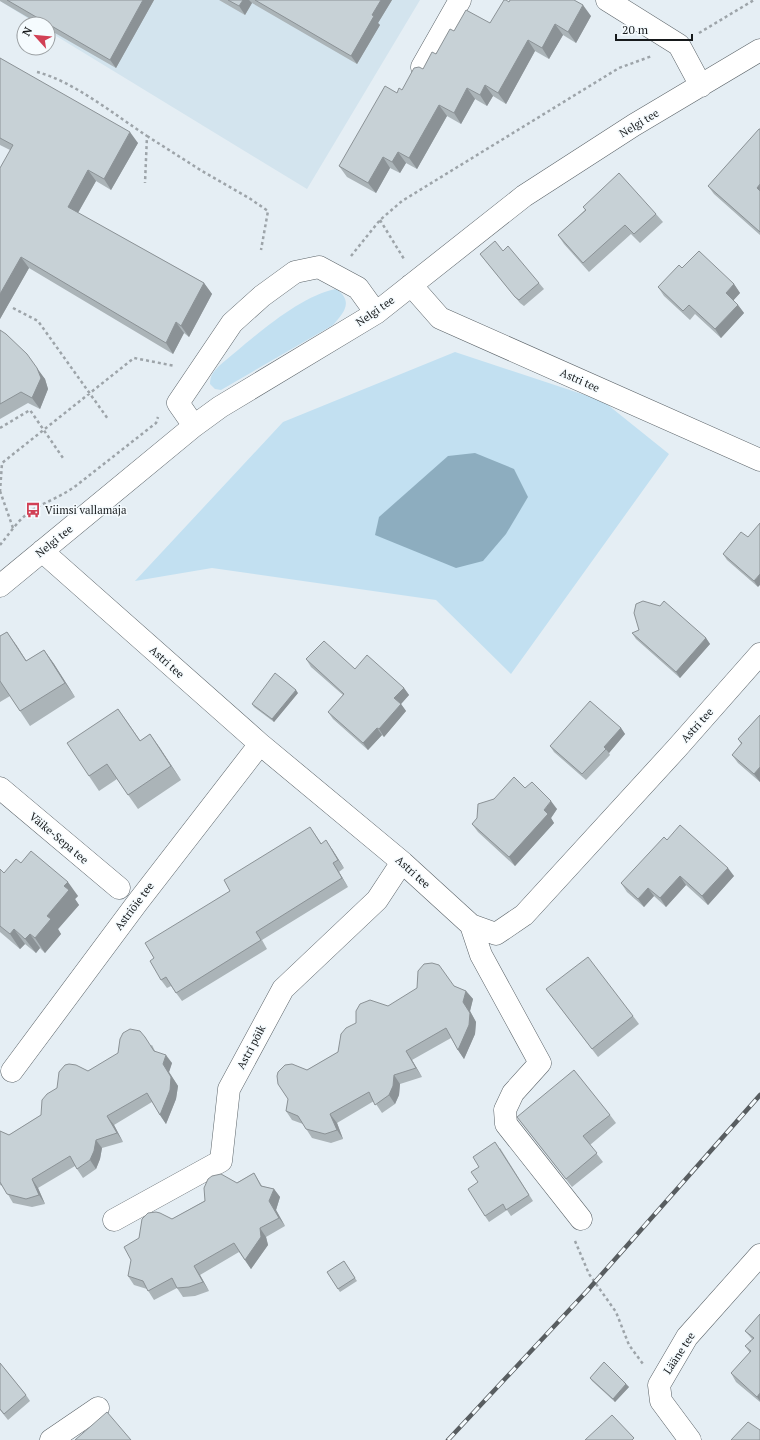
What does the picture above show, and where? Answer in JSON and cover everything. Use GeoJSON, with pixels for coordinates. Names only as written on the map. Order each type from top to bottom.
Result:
{"type":"FeatureCollection","features":[{"type":"Feature","properties":{"kind":"street"},"geometry":{"type":"LineString","coordinates":[[422,67],[460,0]]}},
{"type":"Feature","properties":{"kind":"street"},"geometry":{"type":"LineString","coordinates":[[607,0],[679,45],[701,86]]}},
{"type":"Feature","properties":{"kind":"street","name":"Nelgi tee"},"geometry":{"type":"LineString","coordinates":[[0,586],[194,426],[220,407],[376,313],[524,196],[634,125],[760,50]]}},
{"type":"Feature","properties":{"kind":"street"},"geometry":{"type":"LineString","coordinates":[[194,426],[178,403],[232,323],[262,296],[295,272],[318,267],[358,288],[376,313]]}},
{"type":"Feature","properties":{"kind":"street","name":"Astri tee"},"geometry":{"type":"LineString","coordinates":[[410,285],[440,318],[760,460]]}},
{"type":"Feature","properties":{"kind":"street","name":"Astri tee"},"geometry":{"type":"LineString","coordinates":[[42,551],[260,744],[402,862],[471,925],[496,934],[524,915],[677,748],[760,654]]}},
{"type":"Feature","properties":{"kind":"street","name":"Astriõie tee"},"geometry":{"type":"LineString","coordinates":[[12,1071],[137,903],[260,744]]}},
{"type":"Feature","properties":{"kind":"street","name":"Väike-Sepa tee"},"geometry":{"type":"LineString","coordinates":[[0,788],[118,888]]}},
{"type":"Feature","properties":{"kind":"street","name":"Astri põik"},"geometry":{"type":"LineString","coordinates":[[114,1220],[221,1161],[229,1089],[283,989],[377,900],[402,862]]}},
{"type":"Feature","properties":{"kind":"street"},"geometry":{"type":"LineString","coordinates":[[471,925],[482,954],[540,1063],[513,1093],[505,1110],[506,1124],[581,1220]]}},
{"type":"Feature","properties":{"kind":"street","name":"Lääne tee"},"geometry":{"type":"LineString","coordinates":[[690,1440],[661,1401],[659,1385],[687,1337],[760,1256]]}},
{"type":"Feature","properties":{"kind":"street"},"geometry":{"type":"LineString","coordinates":[[51,1440],[98,1408]]}},
{"type":"Feature","properties":{"kind":"path"},"geometry":{"type":"LineString","coordinates":[[679,45],[754,0]]}},
{"type":"Feature","properties":{"kind":"path"},"geometry":{"type":"LineString","coordinates":[[37,72],[50,75],[92,99],[147,136],[268,211],[261,250]]}},
{"type":"Feature","properties":{"kind":"path"},"geometry":{"type":"LineString","coordinates":[[145,183],[147,136]]}},
{"type":"Feature","properties":{"kind":"path"},"geometry":{"type":"LineString","coordinates":[[380,220],[408,266],[410,285]]}},
{"type":"Feature","properties":{"kind":"path"},"geometry":{"type":"LineString","coordinates":[[13,308],[38,321],[108,419]]}},
{"type":"Feature","properties":{"kind":"path"},"geometry":{"type":"LineString","coordinates":[[13,528],[0,491],[2,463],[134,358],[177,366]]}},
{"type":"Feature","properties":{"kind":"path"},"geometry":{"type":"LineString","coordinates":[[0,428],[30,410],[63,458]]}},
{"type":"Feature","properties":{"kind":"path"},"geometry":{"type":"LineString","coordinates":[[581,1220],[575,1242],[590,1274],[616,1312],[629,1345],[659,1385]]}},
{"type":"Feature","properties":{"kind":"shaded area"},"geometry":{"type":"Polygon","coordinates":[[[420,0],[307,189],[56,36],[56,16],[24,16],[0,1],[420,0]]]}},
{"type":"Feature","properties":{"kind":"shaded area"},"geometry":{"type":"Polygon","coordinates":[[[336,289],[345,298],[346,302],[344,312],[333,325],[221,390],[215,389],[210,384],[212,374],[215,370],[259,332],[306,300],[321,293],[336,289]]]}},
{"type":"Feature","properties":{"kind":"shaded area"},"geometry":{"type":"Polygon","coordinates":[[[455,352],[603,401],[669,454],[511,674],[436,600],[212,568],[135,581],[283,422],[455,352]]]}},
{"type":"Feature","properties":{"kind":"shaded area"},"geometry":{"type":"Polygon","coordinates":[[[475,453],[514,469],[528,497],[506,534],[483,561],[456,568],[375,535],[379,517],[448,456],[475,453]]]}},
{"type":"Feature","properties":{"kind":"building"},"geometry":{"type":"Polygon","coordinates":[[[7,0],[143,0],[110,60],[56,29],[56,16],[34,16],[7,0]]]}},
{"type":"Feature","properties":{"kind":"building"},"geometry":{"type":"Polygon","coordinates":[[[228,0],[243,0],[239,6],[228,0]]]}},
{"type":"Feature","properties":{"kind":"building"},"geometry":{"type":"Polygon","coordinates":[[[255,0],[381,0],[372,15],[374,16],[351,56],[255,0]]]}},
{"type":"Feature","properties":{"kind":"building"},"geometry":{"type":"Polygon","coordinates":[[[504,0],[509,2],[510,0],[574,0],[583,5],[568,32],[555,24],[542,48],[528,40],[498,93],[485,85],[480,95],[467,88],[454,113],[439,105],[409,158],[398,152],[392,162],[383,157],[368,183],[339,166],[385,86],[397,93],[399,88],[402,90],[414,68],[419,67],[423,69],[432,52],[436,54],[450,29],[454,31],[466,10],[490,23],[504,0]]]}},
{"type":"Feature","properties":{"kind":"building"},"geometry":{"type":"Polygon","coordinates":[[[0,58],[130,132],[104,179],[88,170],[68,207],[204,283],[181,326],[176,322],[166,343],[21,257],[0,294],[0,168],[13,145],[0,138],[0,58]]]}},
{"type":"Feature","properties":{"kind":"building"},"geometry":{"type":"Polygon","coordinates":[[[759,129],[760,184],[757,188],[760,191],[760,232],[708,186],[759,129]]]}},
{"type":"Feature","properties":{"kind":"building"},"geometry":{"type":"Polygon","coordinates":[[[619,173],[656,214],[634,234],[625,225],[583,263],[558,235],[586,210],[583,207],[619,173]]]}},
{"type":"Feature","properties":{"kind":"building"},"geometry":{"type":"Polygon","coordinates":[[[495,241],[503,251],[508,246],[539,283],[519,300],[480,254],[495,241]]]}},
{"type":"Feature","properties":{"kind":"building"},"geometry":{"type":"Polygon","coordinates":[[[699,251],[734,284],[726,293],[738,305],[715,329],[689,305],[683,311],[658,287],[679,265],[682,268],[699,251]]]}},
{"type":"Feature","properties":{"kind":"building"},"geometry":{"type":"Polygon","coordinates":[[[0,330],[27,354],[37,368],[41,378],[32,398],[21,392],[0,404],[0,330]]]}},
{"type":"Feature","properties":{"kind":"building"},"geometry":{"type":"Polygon","coordinates":[[[760,523],[760,574],[754,581],[723,554],[741,532],[748,537],[760,523]]]}},
{"type":"Feature","properties":{"kind":"building"},"geometry":{"type":"Polygon","coordinates":[[[643,601],[660,606],[664,601],[706,638],[676,672],[632,633],[639,630],[634,613],[636,604],[643,601]]]}},
{"type":"Feature","properties":{"kind":"building"},"geometry":{"type":"Polygon","coordinates":[[[7,632],[26,661],[44,650],[65,683],[20,711],[0,681],[0,636],[7,632]]]}},
{"type":"Feature","properties":{"kind":"building"},"geometry":{"type":"Polygon","coordinates":[[[324,641],[355,669],[367,655],[404,688],[394,698],[401,704],[379,729],[377,728],[363,743],[328,712],[344,694],[306,659],[324,641]]]}},
{"type":"Feature","properties":{"kind":"building"},"geometry":{"type":"Polygon","coordinates":[[[275,673],[296,690],[272,719],[252,704],[275,673]]]}},
{"type":"Feature","properties":{"kind":"building"},"geometry":{"type":"Polygon","coordinates":[[[590,701],[621,728],[604,747],[606,749],[582,774],[550,746],[590,701]]]}},
{"type":"Feature","properties":{"kind":"building"},"geometry":{"type":"Polygon","coordinates":[[[118,709],[140,741],[150,734],[171,766],[128,795],[107,764],[89,776],[67,743],[118,709]]]}},
{"type":"Feature","properties":{"kind":"building"},"geometry":{"type":"Polygon","coordinates":[[[760,715],[760,767],[754,774],[732,755],[742,743],[738,739],[760,715]]]}},
{"type":"Feature","properties":{"kind":"building"},"geometry":{"type":"Polygon","coordinates":[[[514,777],[525,788],[532,782],[551,801],[544,810],[548,814],[509,857],[472,824],[477,818],[478,804],[494,799],[514,777]]]}},
{"type":"Feature","properties":{"kind":"building"},"geometry":{"type":"Polygon","coordinates":[[[680,825],[728,868],[702,896],[680,876],[660,898],[648,888],[638,899],[621,883],[664,837],[667,840],[680,825]]]}},
{"type":"Feature","properties":{"kind":"building"},"geometry":{"type":"Polygon","coordinates":[[[310,827],[321,844],[326,840],[338,860],[333,863],[342,878],[256,932],[261,940],[176,993],[166,977],[161,980],[150,961],[154,958],[145,943],[230,891],[224,880],[310,827]]]}},
{"type":"Feature","properties":{"kind":"building"},"geometry":{"type":"Polygon","coordinates":[[[31,851],[68,882],[64,886],[69,890],[47,916],[51,919],[35,938],[30,934],[25,939],[14,929],[10,934],[0,926],[0,869],[4,873],[16,859],[21,863],[31,851]]]}},
{"type":"Feature","properties":{"kind":"building"},"geometry":{"type":"Polygon","coordinates":[[[588,957],[633,1016],[592,1049],[546,989],[588,957]]]}},
{"type":"Feature","properties":{"kind":"building"},"geometry":{"type":"Polygon","coordinates":[[[432,963],[439,965],[454,986],[466,991],[463,1002],[470,1013],[469,1025],[458,1050],[446,1028],[406,1051],[416,1068],[394,1075],[393,1086],[389,1095],[375,1105],[369,1092],[330,1114],[337,1130],[325,1134],[306,1129],[298,1116],[286,1111],[288,1099],[278,1084],[278,1072],[285,1065],[292,1064],[307,1070],[338,1052],[341,1034],[346,1028],[356,1023],[356,1011],[360,1004],[370,1000],[388,1006],[417,988],[418,971],[424,964],[432,963]]]}},
{"type":"Feature","properties":{"kind":"building"},"geometry":{"type":"Polygon","coordinates":[[[130,1029],[140,1031],[154,1051],[166,1055],[163,1064],[171,1077],[170,1090],[160,1115],[147,1093],[107,1116],[117,1133],[96,1140],[94,1151],[90,1160],[77,1169],[70,1156],[32,1179],[39,1195],[26,1199],[7,1194],[0,1182],[0,1131],[9,1135],[41,1115],[42,1100],[47,1094],[57,1088],[59,1072],[65,1065],[76,1065],[88,1071],[118,1053],[120,1039],[123,1033],[130,1029]]]}},
{"type":"Feature","properties":{"kind":"building"},"geometry":{"type":"Polygon","coordinates":[[[574,1070],[610,1115],[583,1136],[597,1153],[566,1179],[517,1117],[574,1070]]]}},
{"type":"Feature","properties":{"kind":"building"},"geometry":{"type":"Polygon","coordinates":[[[495,1142],[529,1195],[506,1210],[503,1204],[485,1216],[468,1189],[478,1182],[471,1172],[479,1167],[473,1157],[495,1142]]]}},
{"type":"Feature","properties":{"kind":"building"},"geometry":{"type":"Polygon","coordinates":[[[254,1173],[261,1186],[274,1189],[269,1201],[279,1218],[260,1228],[261,1237],[245,1260],[234,1243],[194,1266],[203,1282],[189,1287],[177,1288],[172,1278],[148,1291],[143,1281],[128,1276],[131,1260],[124,1247],[139,1238],[142,1219],[148,1213],[160,1213],[172,1219],[205,1201],[204,1188],[208,1179],[212,1176],[221,1174],[237,1183],[254,1173]]]}},
{"type":"Feature","properties":{"kind":"building"},"geometry":{"type":"Polygon","coordinates":[[[344,1261],[355,1278],[338,1289],[327,1272],[344,1261]]]}},
{"type":"Feature","properties":{"kind":"building"},"geometry":{"type":"Polygon","coordinates":[[[760,1314],[760,1393],[757,1397],[731,1373],[751,1351],[745,1346],[754,1338],[745,1331],[760,1314]]]}},
{"type":"Feature","properties":{"kind":"building"},"geometry":{"type":"Polygon","coordinates":[[[604,1362],[626,1384],[613,1399],[590,1378],[604,1362]]]}},
{"type":"Feature","properties":{"kind":"building"},"geometry":{"type":"Polygon","coordinates":[[[0,1363],[26,1395],[4,1414],[0,1409],[0,1363]]]}},
{"type":"Feature","properties":{"kind":"building"},"geometry":{"type":"Polygon","coordinates":[[[107,1412],[131,1440],[75,1440],[107,1412]]]}},
{"type":"Feature","properties":{"kind":"building"},"geometry":{"type":"Polygon","coordinates":[[[612,1415],[634,1438],[632,1440],[585,1440],[612,1415]]]}},
{"type":"Feature","properties":{"kind":"building"},"geometry":{"type":"Polygon","coordinates":[[[748,1422],[760,1430],[760,1440],[731,1440],[748,1422]]]}},
{"type":"Feature","properties":{"kind":"railway"},"geometry":{"type":"LineString","coordinates":[[448,1440],[587,1291],[760,1095]]}},
{"type":"Feature","properties":{"kind":"place","name":"Viimsi vallamaja"},"geometry":{"type":"Point","coordinates":[33,510]}}]}
